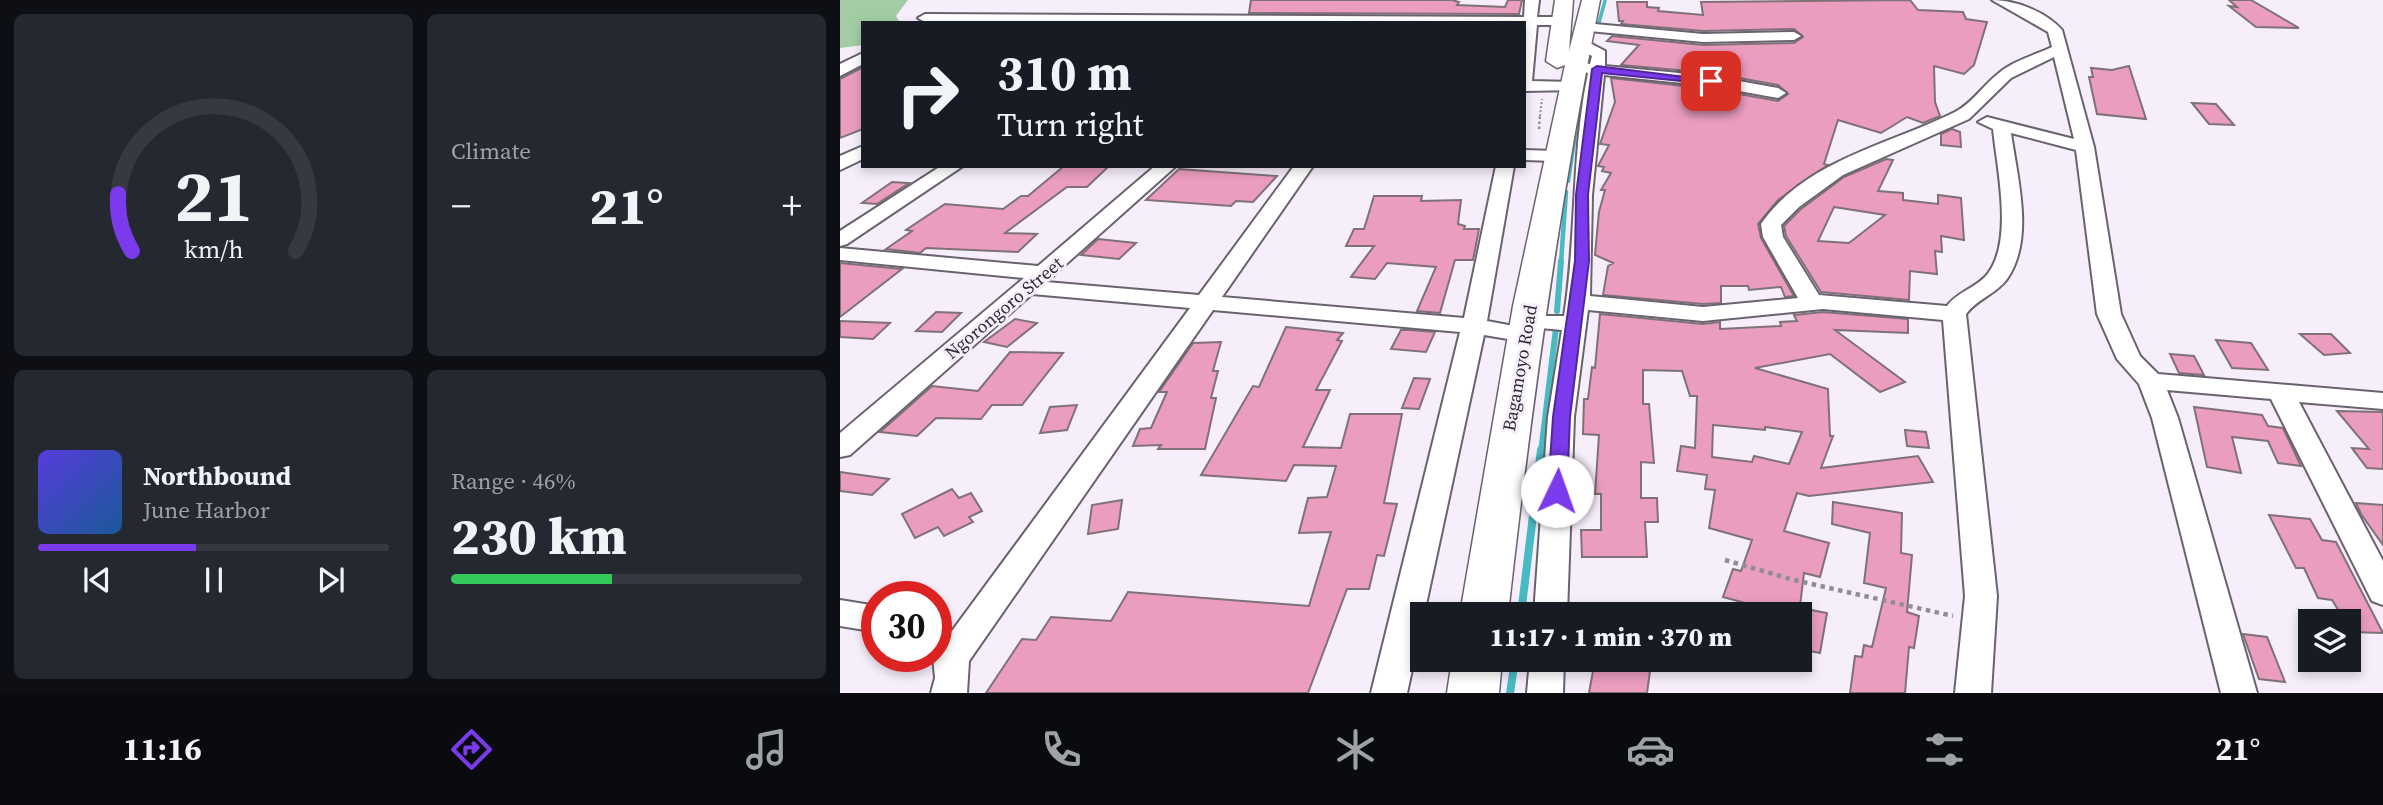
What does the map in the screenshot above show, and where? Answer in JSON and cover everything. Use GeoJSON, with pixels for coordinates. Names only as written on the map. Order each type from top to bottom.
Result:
{"type":"FeatureCollection","features":[{"type":"Feature","properties":{"kind":"highway"},"geometry":{"type":"LineString","coordinates":[[1583,35],[1591,0]]}},
{"type":"Feature","properties":{"kind":"highway","name":"Bagamoyo Road"},"geometry":{"type":"LineString","coordinates":[[1485,602],[1555,161],[1575,78],[1562,11]]}},
{"type":"Feature","properties":{"kind":"highway"},"geometry":{"type":"LineString","coordinates":[[1473,693],[1476,672]]}},
{"type":"Feature","properties":{"kind":"street"},"geometry":{"type":"LineString","coordinates":[[1164,17],[1181,0]]}},
{"type":"Feature","properties":{"kind":"street"},"geometry":{"type":"LineString","coordinates":[[1526,67],[1532,0]]}},
{"type":"Feature","properties":{"kind":"street"},"geometry":{"type":"LineString","coordinates":[[1999,0],[2051,26],[2062,48],[2085,147],[2109,314],[2129,359],[2151,381],[2165,418],[2239,693]]}},
{"type":"Feature","properties":{"kind":"street"},"geometry":{"type":"LineString","coordinates":[[1338,4],[1362,13],[1355,18]]}},
{"type":"Feature","properties":{"kind":"street"},"geometry":{"type":"LineString","coordinates":[[921,20],[947,6]]}},
{"type":"Feature","properties":{"kind":"street"},"geometry":{"type":"LineString","coordinates":[[921,20],[1355,18],[1377,14],[1531,21],[1562,11]]}},
{"type":"Feature","properties":{"kind":"street"},"geometry":{"type":"LineString","coordinates":[[1583,35],[1703,38],[1794,36]]}},
{"type":"Feature","properties":{"kind":"street"},"geometry":{"type":"LineString","coordinates":[[1551,602],[1561,417],[1577,313],[1555,161],[1575,78],[1600,54],[1583,35]]}},
{"type":"Feature","properties":{"kind":"street"},"geometry":{"type":"LineString","coordinates":[[1812,302],[1773,237],[1771,224],[1826,174],[1963,115],[1980,102],[2005,75],[2062,48]]}},
{"type":"Feature","properties":{"kind":"street"},"geometry":{"type":"LineString","coordinates":[[840,71],[861,58]]}},
{"type":"Feature","properties":{"kind":"street"},"geometry":{"type":"LineString","coordinates":[[840,78],[861,79]]}},
{"type":"Feature","properties":{"kind":"street"},"geometry":{"type":"LineString","coordinates":[[1526,85],[1575,78],[1711,81],[1779,93]]}},
{"type":"Feature","properties":{"kind":"street"},"geometry":{"type":"LineString","coordinates":[[1963,115],[2085,147]]}},
{"type":"Feature","properties":{"kind":"street"},"geometry":{"type":"LineString","coordinates":[[1973,693],[1981,596],[1954,314],[1959,303],[1999,275],[2004,262],[2011,230],[2001,126]]}},
{"type":"Feature","properties":{"kind":"street"},"geometry":{"type":"LineString","coordinates":[[840,164],[861,152]]}},
{"type":"Feature","properties":{"kind":"street"},"geometry":{"type":"LineString","coordinates":[[840,240],[951,168]]}},
{"type":"Feature","properties":{"kind":"street","name":"Ngorongoro Street"},"geometry":{"type":"LineString","coordinates":[[840,448],[1165,168]]}},
{"type":"Feature","properties":{"kind":"street"},"geometry":{"type":"LineString","coordinates":[[952,655],[1303,168]]}},
{"type":"Feature","properties":{"kind":"street"},"geometry":{"type":"LineString","coordinates":[[1388,693],[1473,326],[1505,168]]}},
{"type":"Feature","properties":{"kind":"street"},"geometry":{"type":"LineString","coordinates":[[840,254],[1205,304],[1473,326],[1527,328],[1577,313],[1703,314],[1812,302],[1954,314]]}},
{"type":"Feature","properties":{"kind":"street"},"geometry":{"type":"LineString","coordinates":[[2151,381],[2383,401]]}},
{"type":"Feature","properties":{"kind":"street"},"geometry":{"type":"LineString","coordinates":[[2281,393],[2383,593]]}},
{"type":"Feature","properties":{"kind":"street"},"geometry":{"type":"LineString","coordinates":[[840,613],[861,616]]}},
{"type":"Feature","properties":{"kind":"street"},"geometry":{"type":"LineString","coordinates":[[1545,693],[1546,672]]}},
{"type":"Feature","properties":{"kind":"path"},"geometry":{"type":"LineString","coordinates":[[1724,559],[1818,586],[1979,621]]}},
{"type":"Feature","properties":{"kind":"green space"},"geometry":{"type":"Polygon","coordinates":[[[840,0],[908,0],[896,16],[899,21],[861,21],[861,45],[840,48],[840,0]]]}},
{"type":"Feature","properties":{"kind":"building"},"geometry":{"type":"Polygon","coordinates":[[[1251,0],[1452,0],[1459,2],[1457,5],[1505,7],[1508,0],[1522,0],[1519,14],[1249,13],[1251,0]]]}},
{"type":"Feature","properties":{"kind":"building"},"geometry":{"type":"Polygon","coordinates":[[[1910,0],[1918,10],[1963,12],[1966,19],[1987,22],[1974,65],[1964,74],[1934,66],[1935,102],[1940,116],[1923,123],[1907,117],[1881,133],[1838,120],[1824,164],[1828,165],[1778,200],[1758,224],[1761,238],[1794,296],[1785,297],[1781,287],[1749,290],[1748,286],[1721,286],[1721,303],[1703,304],[1603,295],[1608,266],[1613,263],[1595,255],[1599,212],[1605,190],[1601,190],[1611,173],[1602,171],[1604,167],[1598,166],[1609,145],[1600,144],[1615,102],[1611,78],[1711,89],[1778,101],[1788,94],[1778,85],[1711,73],[1621,65],[1639,45],[1607,41],[1612,36],[1703,45],[1794,43],[1803,37],[1794,29],[1703,31],[1621,24],[1623,21],[1619,21],[1617,2],[1647,2],[1647,7],[1659,8],[1658,11],[1703,15],[1701,2],[1910,0]]]}},
{"type":"Feature","properties":{"kind":"building"},"geometry":{"type":"Polygon","coordinates":[[[2229,0],[2251,0],[2299,28],[2256,27],[2229,6],[2237,7],[2229,0]]]}},
{"type":"Feature","properties":{"kind":"building"},"geometry":{"type":"Polygon","coordinates":[[[2129,66],[2146,119],[2097,114],[2089,77],[2093,77],[2091,68],[2112,70],[2129,66]]]}},
{"type":"Feature","properties":{"kind":"building"},"geometry":{"type":"Polygon","coordinates":[[[861,68],[861,130],[840,138],[840,79],[861,68]]]}},
{"type":"Feature","properties":{"kind":"building"},"geometry":{"type":"Polygon","coordinates":[[[2192,103],[2216,104],[2234,125],[2209,124],[2192,103]]]}},
{"type":"Feature","properties":{"kind":"building"},"geometry":{"type":"Polygon","coordinates":[[[1952,129],[1960,132],[1961,147],[1941,145],[1941,134],[1952,129]]]}},
{"type":"Feature","properties":{"kind":"building"},"geometry":{"type":"Polygon","coordinates":[[[1886,159],[1893,160],[1878,191],[1903,193],[1903,200],[1938,204],[1938,195],[1961,198],[1964,240],[1941,236],[1942,252],[1935,251],[1937,274],[1910,271],[1909,300],[1821,292],[1786,236],[1784,226],[1801,209],[1844,177],[1886,159]],[[1834,207],[1818,241],[1849,243],[1885,215],[1834,207]]]}},
{"type":"Feature","properties":{"kind":"building"},"geometry":{"type":"Polygon","coordinates":[[[1062,168],[1107,168],[1087,187],[1067,187],[1005,233],[1037,234],[1018,252],[926,248],[920,253],[886,249],[912,231],[906,230],[945,204],[1003,209],[1021,196],[1028,196],[1062,168]]]}},
{"type":"Feature","properties":{"kind":"building"},"geometry":{"type":"Polygon","coordinates":[[[1179,169],[1277,176],[1253,202],[1236,201],[1231,206],[1146,200],[1179,169]]]}},
{"type":"Feature","properties":{"kind":"building"},"geometry":{"type":"Polygon","coordinates":[[[892,182],[909,183],[877,204],[862,203],[892,182]]]}},
{"type":"Feature","properties":{"kind":"building"},"geometry":{"type":"Polygon","coordinates":[[[1374,196],[1422,196],[1421,201],[1461,200],[1458,224],[1465,226],[1464,229],[1479,229],[1473,260],[1455,260],[1440,313],[1417,311],[1436,267],[1387,263],[1375,279],[1351,277],[1374,246],[1346,246],[1354,229],[1364,229],[1374,196]]]}},
{"type":"Feature","properties":{"kind":"building"},"geometry":{"type":"Polygon","coordinates":[[[1098,239],[1136,243],[1119,259],[1081,255],[1098,239]]]}},
{"type":"Feature","properties":{"kind":"building"},"geometry":{"type":"Polygon","coordinates":[[[840,263],[902,269],[840,317],[840,263]]]}},
{"type":"Feature","properties":{"kind":"building"},"geometry":{"type":"Polygon","coordinates":[[[936,312],[961,313],[942,332],[916,331],[936,312]]]}},
{"type":"Feature","properties":{"kind":"building"},"geometry":{"type":"Polygon","coordinates":[[[1823,312],[1908,319],[1908,333],[1835,330],[1905,382],[1880,392],[1830,354],[1755,368],[1828,389],[1830,436],[1833,436],[1821,468],[1918,456],[1933,482],[1809,496],[1797,493],[1784,531],[1829,543],[1820,577],[1804,573],[1800,602],[1742,602],[1723,597],[1733,569],[1741,571],[1752,540],[1709,528],[1715,490],[1705,489],[1707,475],[1677,471],[1681,446],[1695,448],[1697,396],[1690,396],[1682,371],[1643,370],[1643,404],[1649,404],[1654,463],[1641,462],[1641,498],[1657,498],[1658,522],[1645,522],[1647,557],[1582,557],[1581,530],[1601,530],[1601,494],[1595,494],[1599,435],[1583,434],[1584,399],[1588,399],[1592,367],[1595,368],[1600,314],[1703,324],[1720,322],[1720,329],[1781,326],[1780,322],[1797,321],[1794,315],[1823,312]],[[1713,425],[1712,457],[1752,462],[1754,456],[1789,464],[1802,432],[1765,427],[1765,430],[1713,425]]]}},
{"type":"Feature","properties":{"kind":"building"},"geometry":{"type":"Polygon","coordinates":[[[1015,319],[1037,323],[1007,347],[984,342],[1015,319]]]}},
{"type":"Feature","properties":{"kind":"building"},"geometry":{"type":"Polygon","coordinates":[[[840,321],[890,323],[873,339],[840,337],[840,321]]]}},
{"type":"Feature","properties":{"kind":"building"},"geometry":{"type":"Polygon","coordinates":[[[1286,327],[1343,333],[1337,340],[1342,341],[1316,390],[1330,390],[1303,447],[1341,448],[1350,414],[1402,414],[1384,503],[1397,504],[1384,556],[1377,555],[1369,589],[1347,589],[1308,693],[986,693],[1022,639],[1036,640],[1051,617],[1111,621],[1128,592],[1309,606],[1331,532],[1299,533],[1308,498],[1327,497],[1336,466],[1294,465],[1286,481],[1201,475],[1253,386],[1259,387],[1286,327]]]}},
{"type":"Feature","properties":{"kind":"building"},"geometry":{"type":"Polygon","coordinates":[[[1401,330],[1435,332],[1426,352],[1391,349],[1401,330]]]}},
{"type":"Feature","properties":{"kind":"building"},"geometry":{"type":"Polygon","coordinates":[[[2300,334],[2331,334],[2350,353],[2324,355],[2300,334]]]}},
{"type":"Feature","properties":{"kind":"building"},"geometry":{"type":"Polygon","coordinates":[[[2216,340],[2251,343],[2268,370],[2232,368],[2216,340]]]}},
{"type":"Feature","properties":{"kind":"building"},"geometry":{"type":"Polygon","coordinates":[[[1221,342],[1213,371],[1218,371],[1211,398],[1216,398],[1205,449],[1158,449],[1161,445],[1133,446],[1140,429],[1151,428],[1167,392],[1159,392],[1193,343],[1221,342]]]}},
{"type":"Feature","properties":{"kind":"building"},"geometry":{"type":"Polygon","coordinates":[[[1010,352],[1063,353],[1022,405],[992,405],[981,419],[936,418],[917,436],[880,432],[932,386],[978,391],[1010,352]]]}},
{"type":"Feature","properties":{"kind":"building"},"geometry":{"type":"Polygon","coordinates":[[[2170,354],[2194,356],[2204,375],[2179,373],[2170,354]]]}},
{"type":"Feature","properties":{"kind":"building"},"geometry":{"type":"Polygon","coordinates":[[[1414,378],[1430,379],[1419,409],[1402,408],[1414,378]]]}},
{"type":"Feature","properties":{"kind":"building"},"geometry":{"type":"Polygon","coordinates":[[[1077,405],[1067,430],[1040,433],[1050,407],[1077,405]]]}},
{"type":"Feature","properties":{"kind":"building"},"geometry":{"type":"Polygon","coordinates":[[[2194,407],[2262,415],[2268,426],[2283,428],[2301,466],[2278,463],[2268,441],[2232,437],[2241,473],[2207,467],[2194,407]]]}},
{"type":"Feature","properties":{"kind":"building"},"geometry":{"type":"Polygon","coordinates":[[[2337,411],[2383,412],[2383,469],[2367,468],[2352,448],[2369,449],[2337,411]]]}},
{"type":"Feature","properties":{"kind":"building"},"geometry":{"type":"Polygon","coordinates":[[[1905,430],[1926,432],[1929,448],[1907,446],[1905,430]]]}},
{"type":"Feature","properties":{"kind":"building"},"geometry":{"type":"Polygon","coordinates":[[[840,472],[889,479],[872,495],[840,491],[840,472]]]}},
{"type":"Feature","properties":{"kind":"building"},"geometry":{"type":"Polygon","coordinates":[[[952,489],[959,498],[971,493],[982,511],[969,517],[973,522],[944,536],[938,527],[915,538],[902,514],[952,489]]]}},
{"type":"Feature","properties":{"kind":"building"},"geometry":{"type":"Polygon","coordinates":[[[1122,500],[1118,529],[1088,534],[1092,505],[1122,500]]]}},
{"type":"Feature","properties":{"kind":"building"},"geometry":{"type":"Polygon","coordinates":[[[1833,502],[1902,513],[1901,553],[1912,555],[1907,612],[1919,616],[1914,648],[1909,647],[1905,693],[1850,693],[1855,656],[1862,657],[1864,645],[1872,647],[1886,588],[1864,583],[1870,533],[1832,524],[1833,502]]]}},
{"type":"Feature","properties":{"kind":"building"},"geometry":{"type":"Polygon","coordinates":[[[2356,503],[2383,505],[2383,545],[2361,514],[2356,503]]]}},
{"type":"Feature","properties":{"kind":"building"},"geometry":{"type":"Polygon","coordinates":[[[2269,515],[2310,519],[2322,540],[2336,542],[2383,633],[2361,632],[2361,609],[2338,609],[2332,600],[2318,598],[2304,568],[2296,568],[2269,515]]]}},
{"type":"Feature","properties":{"kind":"building"},"geometry":{"type":"Polygon","coordinates":[[[1812,610],[1827,613],[1820,653],[1812,651],[1812,610]]]}},
{"type":"Feature","properties":{"kind":"building"},"geometry":{"type":"Polygon","coordinates":[[[2243,634],[2267,637],[2285,682],[2259,679],[2243,634]]]}},
{"type":"Feature","properties":{"kind":"building"},"geometry":{"type":"Polygon","coordinates":[[[1593,672],[1650,672],[1647,693],[1589,693],[1593,672]]]}},
{"type":"Feature","properties":{"kind":"waterway"},"geometry":{"type":"LineString","coordinates":[[1598,26],[1605,1]]}},
{"type":"Feature","properties":{"kind":"waterway"},"geometry":{"type":"LineString","coordinates":[[1578,116],[1580,104]]}},
{"type":"Feature","properties":{"kind":"waterway"},"geometry":{"type":"LineString","coordinates":[[1568,181],[1578,114]]}},
{"type":"Feature","properties":{"kind":"waterway"},"geometry":{"type":"LineString","coordinates":[[1561,263],[1566,192]]}},
{"type":"Feature","properties":{"kind":"waterway"},"geometry":{"type":"LineString","coordinates":[[1557,311],[1561,261]]}},
{"type":"Feature","properties":{"kind":"waterway"},"geometry":{"type":"LineString","coordinates":[[1541,452],[1556,328]]}},
{"type":"Feature","properties":{"kind":"waterway"},"geometry":{"type":"LineString","coordinates":[[1522,602],[1541,450]]}},
{"type":"Feature","properties":{"kind":"waterway"},"geometry":{"type":"LineString","coordinates":[[1510,693],[1513,672]]}},
{"type":"Feature","properties":{"kind":"route"},"geometry":{"type":"LineString","coordinates":[[1557,491],[1561,417],[1582,261],[1582,195],[1597,69],[1711,81]]}}]}
